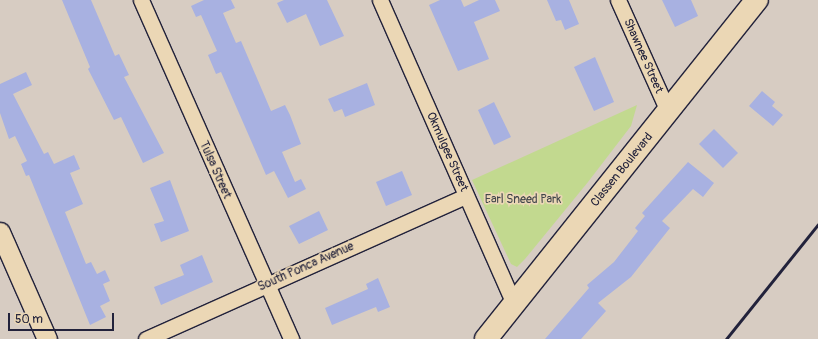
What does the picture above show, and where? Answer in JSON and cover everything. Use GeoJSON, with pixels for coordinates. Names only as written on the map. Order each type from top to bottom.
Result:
{"type":"FeatureCollection","features":[{"type":"Feature","properties":{"kind":"main road","name":"Classen Boulevard"},"geometry":{"type":"LineString","coordinates":[[486,339],[757,0]]}},
{"type":"Feature","properties":{"kind":"street","name":"Tulsa Street"},"geometry":{"type":"LineString","coordinates":[[140,0],[291,339]]}},
{"type":"Feature","properties":{"kind":"street","name":"Okmulgee Street"},"geometry":{"type":"LineString","coordinates":[[380,0],[514,304]]}},
{"type":"Feature","properties":{"kind":"street","name":"Shawnee Street"},"geometry":{"type":"LineString","coordinates":[[618,0],[668,111]]}},
{"type":"Feature","properties":{"kind":"street","name":"South Ponca Avenue"},"geometry":{"type":"LineString","coordinates":[[146,339],[466,196]]}},
{"type":"Feature","properties":{"kind":"street"},"geometry":{"type":"LineString","coordinates":[[0,232],[47,339]]}},
{"type":"Feature","properties":{"kind":"green space","name":"Earl Sneed Park"},"geometry":{"type":"Polygon","coordinates":[[[637,105],[631,126],[588,182],[525,259],[517,267],[511,264],[472,180],[637,105]]]}},
{"type":"Feature","properties":{"kind":"building"},"geometry":{"type":"Polygon","coordinates":[[[62,0],[91,0],[115,56],[119,54],[129,75],[124,77],[164,153],[143,163],[121,117],[114,120],[88,69],[90,67],[62,0]]]}},
{"type":"Feature","properties":{"kind":"building"},"geometry":{"type":"Polygon","coordinates":[[[204,0],[231,0],[235,8],[223,13],[236,43],[241,41],[271,111],[285,105],[290,115],[301,144],[282,152],[295,182],[301,179],[306,189],[288,198],[274,171],[266,175],[221,72],[216,74],[208,55],[217,51],[201,15],[196,17],[191,6],[204,0]]]}},
{"type":"Feature","properties":{"kind":"building"},"geometry":{"type":"Polygon","coordinates":[[[284,0],[327,0],[344,36],[320,46],[306,14],[287,23],[277,3],[284,0]]]}},
{"type":"Feature","properties":{"kind":"building"},"geometry":{"type":"Polygon","coordinates":[[[440,0],[461,0],[464,7],[479,0],[495,0],[500,11],[474,22],[489,59],[458,71],[429,5],[440,0]]]}},
{"type":"Feature","properties":{"kind":"building"},"geometry":{"type":"Polygon","coordinates":[[[547,0],[569,0],[579,24],[565,30],[561,20],[556,21],[547,0]]]}},
{"type":"Feature","properties":{"kind":"building"},"geometry":{"type":"Polygon","coordinates":[[[662,0],[691,0],[698,16],[675,27],[662,0]]]}},
{"type":"Feature","properties":{"kind":"building"},"geometry":{"type":"Polygon","coordinates":[[[595,57],[614,102],[594,111],[574,67],[595,57]]]}},
{"type":"Feature","properties":{"kind":"building"},"geometry":{"type":"Polygon","coordinates":[[[26,72],[32,85],[13,94],[44,154],[48,152],[54,164],[74,155],[80,169],[70,173],[83,204],[65,212],[86,264],[91,262],[97,274],[105,270],[110,281],[103,284],[110,301],[100,306],[106,317],[90,325],[29,175],[26,176],[21,164],[27,161],[15,136],[9,139],[0,113],[0,84],[26,72]]]}},
{"type":"Feature","properties":{"kind":"building"},"geometry":{"type":"Polygon","coordinates":[[[367,83],[375,105],[345,117],[342,109],[334,112],[328,99],[367,83]]]}},
{"type":"Feature","properties":{"kind":"building"},"geometry":{"type":"Polygon","coordinates":[[[762,91],[775,102],[772,106],[783,115],[773,126],[749,106],[762,91]]]}},
{"type":"Feature","properties":{"kind":"building"},"geometry":{"type":"Polygon","coordinates":[[[494,102],[511,137],[494,145],[478,110],[494,102]]]}},
{"type":"Feature","properties":{"kind":"building"},"geometry":{"type":"Polygon","coordinates":[[[714,129],[738,153],[723,168],[699,144],[714,129]]]}},
{"type":"Feature","properties":{"kind":"building"},"geometry":{"type":"Polygon","coordinates":[[[688,162],[714,183],[703,197],[693,189],[662,221],[670,228],[631,277],[598,303],[606,311],[581,339],[545,339],[589,288],[587,285],[614,262],[638,231],[635,228],[645,216],[642,213],[688,162]]]}},
{"type":"Feature","properties":{"kind":"building"},"geometry":{"type":"Polygon","coordinates":[[[402,171],[412,195],[386,206],[376,182],[402,171]]]}},
{"type":"Feature","properties":{"kind":"building"},"geometry":{"type":"Polygon","coordinates":[[[170,180],[189,231],[161,242],[154,224],[164,221],[150,188],[170,180]]]}},
{"type":"Feature","properties":{"kind":"building"},"geometry":{"type":"Polygon","coordinates":[[[319,211],[328,230],[299,244],[289,226],[319,211]]]}},
{"type":"Feature","properties":{"kind":"building"},"geometry":{"type":"Polygon","coordinates":[[[202,255],[213,282],[161,305],[154,287],[184,275],[180,265],[202,255]]]}},
{"type":"Feature","properties":{"kind":"building"},"geometry":{"type":"Polygon","coordinates":[[[378,278],[390,307],[378,312],[376,307],[332,325],[325,308],[368,289],[366,284],[378,278]]]}},
{"type":"Feature","properties":{"kind":"railway"},"geometry":{"type":"LineString","coordinates":[[726,339],[818,224]]}}]}
